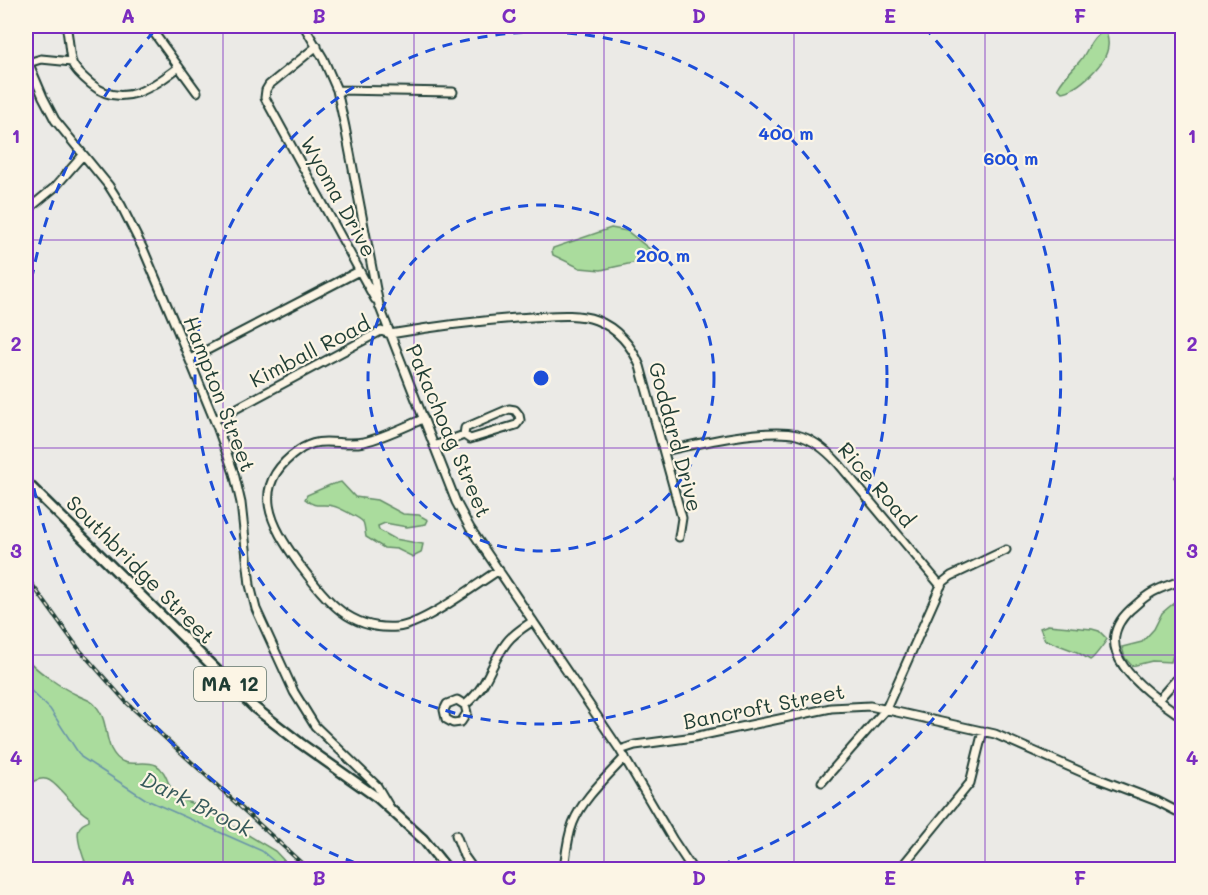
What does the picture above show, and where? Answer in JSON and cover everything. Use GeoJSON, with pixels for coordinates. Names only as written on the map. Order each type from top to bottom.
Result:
{"type":"FeatureCollection","features":[{"type":"Feature","properties":{"kind":"main road","name":"Southbridge Street"},"geometry":{"type":"LineString","coordinates":[[26,482],[255,708],[390,808],[423,839],[448,870]]}},
{"type":"Feature","properties":{"kind":"street"},"geometry":{"type":"LineString","coordinates":[[66,26],[72,62],[87,81],[103,93],[111,95],[142,92],[179,67]]}},
{"type":"Feature","properties":{"kind":"street"},"geometry":{"type":"LineString","coordinates":[[149,26],[197,92]]}},
{"type":"Feature","properties":{"kind":"street","name":"Pakachoag Street"},"geometry":{"type":"LineString","coordinates":[[304,26],[318,46],[336,90],[380,310],[463,516],[626,758],[693,870]]}},
{"type":"Feature","properties":{"kind":"street","name":"Wyoma Drive"},"geometry":{"type":"LineString","coordinates":[[318,46],[269,84],[265,92],[267,101],[380,310]]}},
{"type":"Feature","properties":{"kind":"street"},"geometry":{"type":"LineString","coordinates":[[27,60],[72,62]]}},
{"type":"Feature","properties":{"kind":"street","name":"Hampton Street"},"geometry":{"type":"LineString","coordinates":[[27,60],[52,114],[122,205],[190,359],[237,483],[251,591],[266,633],[305,713],[327,739],[377,786],[390,808]]}},
{"type":"Feature","properties":{"kind":"street"},"geometry":{"type":"LineString","coordinates":[[336,90],[453,92]]}},
{"type":"Feature","properties":{"kind":"street"},"geometry":{"type":"LineString","coordinates":[[26,211],[55,187],[83,154]]}},
{"type":"Feature","properties":{"kind":"street"},"geometry":{"type":"LineString","coordinates":[[190,359],[359,271]]}},
{"type":"Feature","properties":{"kind":"street","name":"Goddard Drive"},"geometry":{"type":"LineString","coordinates":[[390,334],[474,321],[519,318],[567,316],[601,322],[622,337],[638,359],[682,518],[679,537]]}},
{"type":"Feature","properties":{"kind":"street","name":"Kimball Road"},"geometry":{"type":"LineString","coordinates":[[215,420],[381,331],[390,334]]}},
{"type":"Feature","properties":{"kind":"street"},"geometry":{"type":"LineString","coordinates":[[509,409],[515,410],[519,415],[520,420],[516,425],[477,438],[470,439],[464,435],[465,428],[509,409]]}},
{"type":"Feature","properties":{"kind":"street"},"geometry":{"type":"LineString","coordinates":[[423,419],[365,442],[322,441],[309,444],[297,451],[280,468],[270,492],[269,510],[279,537],[322,594],[338,611],[358,621],[384,627],[397,627],[416,622],[499,570]]}},
{"type":"Feature","properties":{"kind":"street","name":"Rice Road"},"geometry":{"type":"LineString","coordinates":[[664,451],[694,444],[769,433],[796,434],[808,439],[823,448],[838,463],[941,585]]}},
{"type":"Feature","properties":{"kind":"street"},"geometry":{"type":"LineString","coordinates":[[434,446],[464,435]]}},
{"type":"Feature","properties":{"kind":"street"},"geometry":{"type":"LineString","coordinates":[[822,782],[885,709],[941,585],[951,576],[1006,550]]}},
{"type":"Feature","properties":{"kind":"street"},"geometry":{"type":"LineString","coordinates":[[1182,580],[1156,590],[1141,600],[1121,619],[1115,631],[1116,651],[1123,667],[1182,717]]}},
{"type":"Feature","properties":{"kind":"street"},"geometry":{"type":"LineString","coordinates":[[465,705],[486,682],[507,642],[533,621]]}},
{"type":"Feature","properties":{"kind":"street"},"geometry":{"type":"LineString","coordinates":[[1159,699],[1182,673]]}},
{"type":"Feature","properties":{"kind":"street","name":"Bancroft Street"},"geometry":{"type":"LineString","coordinates":[[620,750],[831,708],[863,705],[999,736],[1086,774],[1157,801],[1182,814]]}},
{"type":"Feature","properties":{"kind":"street"},"geometry":{"type":"LineString","coordinates":[[899,870],[970,783],[983,731]]}},
{"type":"Feature","properties":{"kind":"street"},"geometry":{"type":"LineString","coordinates":[[564,870],[569,837],[579,811],[626,758]]}},
{"type":"Feature","properties":{"kind":"street"},"geometry":{"type":"LineString","coordinates":[[456,835],[464,856],[474,870]]}},
{"type":"Feature","properties":{"kind":"green space"},"geometry":{"type":"Polygon","coordinates":[[[1106,31],[1108,44],[1103,60],[1091,75],[1076,86],[1062,92],[1058,88],[1063,81],[1096,36],[1106,31]]]}},
{"type":"Feature","properties":{"kind":"green space"},"geometry":{"type":"Polygon","coordinates":[[[611,228],[627,231],[657,255],[658,259],[651,263],[637,262],[601,270],[580,268],[553,255],[553,248],[611,228]]]}},
{"type":"Feature","properties":{"kind":"green space"},"geometry":{"type":"Polygon","coordinates":[[[341,482],[355,497],[377,500],[403,514],[419,515],[428,520],[426,524],[407,527],[385,523],[378,526],[379,530],[395,539],[423,544],[421,553],[413,557],[397,549],[384,548],[366,537],[363,522],[358,518],[336,507],[316,505],[305,499],[307,495],[341,482]]]}},
{"type":"Feature","properties":{"kind":"green space"},"geometry":{"type":"Polygon","coordinates":[[[1182,596],[1182,638],[1171,662],[1152,661],[1132,666],[1125,658],[1122,647],[1142,642],[1154,629],[1162,613],[1182,596]]]}},
{"type":"Feature","properties":{"kind":"green space"},"geometry":{"type":"Polygon","coordinates":[[[1048,625],[1092,629],[1099,631],[1107,639],[1090,660],[1077,652],[1045,640],[1040,628],[1048,625]]]}},
{"type":"Feature","properties":{"kind":"green space"},"geometry":{"type":"Polygon","coordinates":[[[26,657],[49,678],[89,700],[98,708],[111,749],[121,761],[156,765],[163,772],[174,795],[222,815],[228,826],[240,828],[275,851],[292,869],[114,870],[109,866],[97,869],[88,868],[78,834],[82,825],[89,821],[89,817],[50,780],[40,779],[26,786],[26,657]]]}},
{"type":"Feature","properties":{"kind":"waterway","name":"Dark Brook"},"geometry":{"type":"LineString","coordinates":[[26,686],[50,709],[81,757],[147,800],[262,851],[284,870]]}},
{"type":"Feature","properties":{"kind":"railway"},"geometry":{"type":"LineString","coordinates":[[26,576],[78,648],[126,702],[309,870]]}}]}
